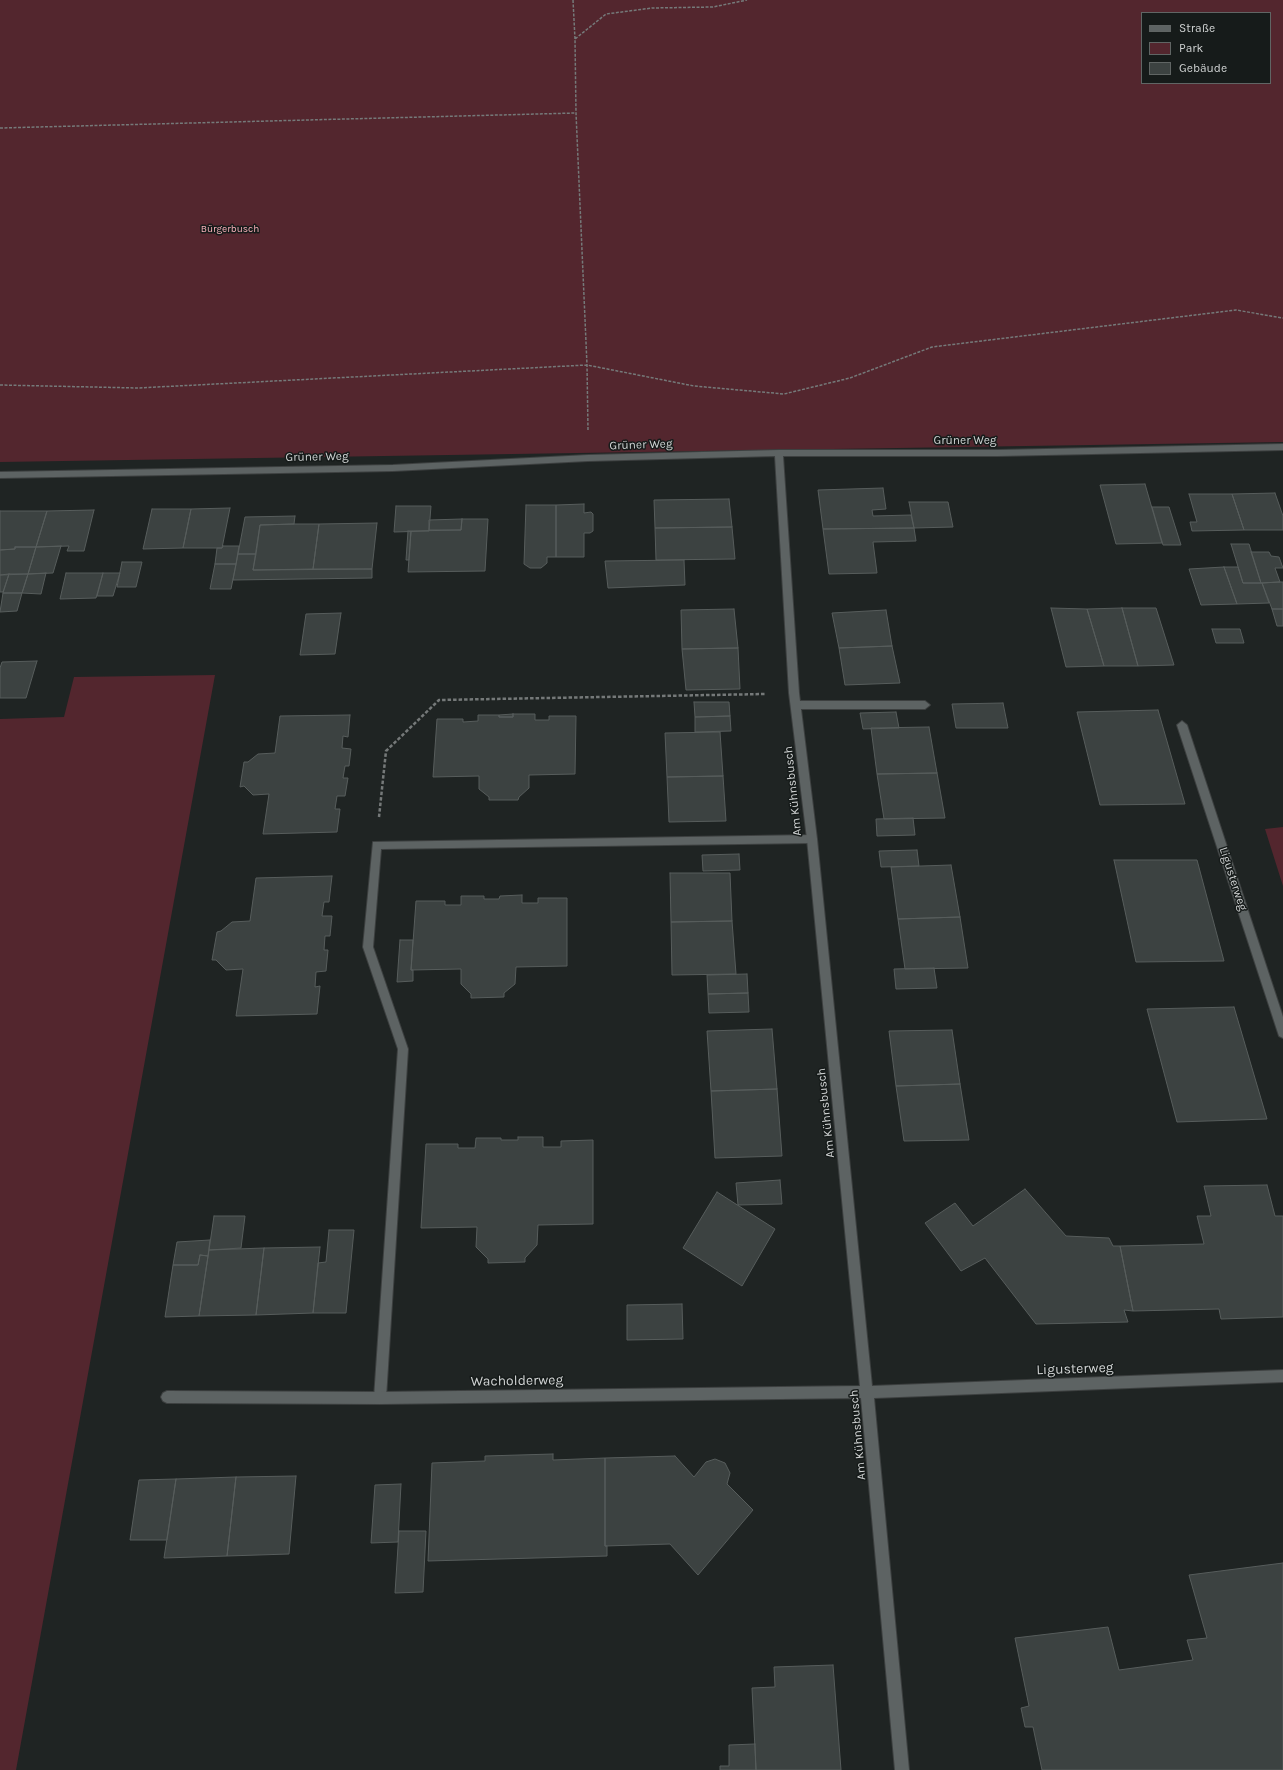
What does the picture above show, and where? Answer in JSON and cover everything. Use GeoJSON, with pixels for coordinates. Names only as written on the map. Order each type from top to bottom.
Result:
{"type":"FeatureCollection","features":[{"type":"Feature","properties":{"kind":"street","name":"Grüner Weg"},"geometry":{"type":"LineString","coordinates":[[0,475],[393,468],[588,458],[779,453],[998,453],[1283,447]]}},
{"type":"Feature","properties":{"kind":"street","name":"Am Kühnsbusch"},"geometry":{"type":"LineString","coordinates":[[779,453],[794,693],[797,705],[812,839],[867,1392],[902,1770]]}},
{"type":"Feature","properties":{"kind":"street"},"geometry":{"type":"LineString","coordinates":[[797,705],[926,705]]}},
{"type":"Feature","properties":{"kind":"street","name":"Ligusterweg"},"geometry":{"type":"LineString","coordinates":[[1182,725],[1283,1033]]}},
{"type":"Feature","properties":{"kind":"street"},"geometry":{"type":"LineString","coordinates":[[380,1398],[403,1048],[368,947],[376,845],[812,839]]}},
{"type":"Feature","properties":{"kind":"street","name":"Ligusterweg"},"geometry":{"type":"LineString","coordinates":[[867,1392],[1283,1376]]}},
{"type":"Feature","properties":{"kind":"street","name":"Wacholderweg"},"geometry":{"type":"LineString","coordinates":[[167,1397],[380,1398],[867,1392]]}},
{"type":"Feature","properties":{"kind":"path"},"geometry":{"type":"LineString","coordinates":[[573,0],[576,113],[587,365],[588,458]]}},
{"type":"Feature","properties":{"kind":"path"},"geometry":{"type":"LineString","coordinates":[[575,40],[606,14],[652,8],[713,7],[747,0]]}},
{"type":"Feature","properties":{"kind":"path"},"geometry":{"type":"LineString","coordinates":[[0,128],[576,113]]}},
{"type":"Feature","properties":{"kind":"path"},"geometry":{"type":"LineString","coordinates":[[0,385],[138,388],[587,365],[694,386],[784,394],[850,378],[932,347],[1236,310],[1283,318]]}},
{"type":"Feature","properties":{"kind":"path"},"geometry":{"type":"LineString","coordinates":[[376,845],[386,751],[439,700],[683,697],[794,693]]}},
{"type":"Feature","properties":{"kind":"green space","name":"Bürgerbusch"},"geometry":{"type":"Polygon","coordinates":[[[0,0],[1283,0],[1283,442],[0,462],[0,0]]]}},
{"type":"Feature","properties":{"kind":"green space"},"geometry":{"type":"Polygon","coordinates":[[[215,675],[16,1770],[0,1770],[0,719],[64,717],[74,677],[215,675]]]}},
{"type":"Feature","properties":{"kind":"green space"},"geometry":{"type":"Polygon","coordinates":[[[1283,827],[1283,886],[1265,829],[1283,827]]]}},
{"type":"Feature","properties":{"kind":"building"},"geometry":{"type":"Polygon","coordinates":[[[1145,484],[1162,543],[1116,544],[1100,485],[1145,484]]]}},
{"type":"Feature","properties":{"kind":"building"},"geometry":{"type":"Polygon","coordinates":[[[883,488],[886,509],[872,510],[873,516],[911,515],[914,528],[823,529],[818,490],[883,488]]]}},
{"type":"Feature","properties":{"kind":"building"},"geometry":{"type":"Polygon","coordinates":[[[1275,493],[1283,516],[1283,530],[1244,530],[1232,494],[1275,493]]]}},
{"type":"Feature","properties":{"kind":"building"},"geometry":{"type":"Polygon","coordinates":[[[1189,494],[1232,494],[1244,530],[1192,531],[1190,522],[1197,522],[1189,494]]]}},
{"type":"Feature","properties":{"kind":"building"},"geometry":{"type":"Polygon","coordinates":[[[729,499],[732,527],[655,528],[654,500],[729,499]]]}},
{"type":"Feature","properties":{"kind":"building"},"geometry":{"type":"Polygon","coordinates":[[[909,502],[948,502],[953,527],[914,528],[909,502]]]}},
{"type":"Feature","properties":{"kind":"building"},"geometry":{"type":"Polygon","coordinates":[[[584,504],[584,513],[591,512],[593,514],[593,531],[590,533],[584,533],[584,557],[556,557],[556,505],[584,504]]]}},
{"type":"Feature","properties":{"kind":"building"},"geometry":{"type":"Polygon","coordinates":[[[526,505],[556,505],[556,557],[547,557],[547,563],[541,568],[530,568],[524,564],[526,505]]]}},
{"type":"Feature","properties":{"kind":"building"},"geometry":{"type":"Polygon","coordinates":[[[396,506],[431,506],[429,531],[394,532],[396,506]]]}},
{"type":"Feature","properties":{"kind":"building"},"geometry":{"type":"Polygon","coordinates":[[[1152,507],[1169,507],[1181,545],[1163,545],[1152,507]]]}},
{"type":"Feature","properties":{"kind":"building"},"geometry":{"type":"Polygon","coordinates":[[[230,508],[222,548],[183,548],[191,509],[230,508]]]}},
{"type":"Feature","properties":{"kind":"building"},"geometry":{"type":"Polygon","coordinates":[[[152,509],[191,509],[183,548],[143,549],[152,509]]]}},
{"type":"Feature","properties":{"kind":"building"},"geometry":{"type":"Polygon","coordinates":[[[94,510],[84,551],[67,551],[69,546],[36,547],[47,511],[94,510]]]}},
{"type":"Feature","properties":{"kind":"building"},"geometry":{"type":"Polygon","coordinates":[[[0,511],[47,511],[36,547],[15,547],[15,549],[0,550],[0,511]]]}},
{"type":"Feature","properties":{"kind":"building"},"geometry":{"type":"Polygon","coordinates":[[[295,516],[294,524],[260,525],[256,554],[238,554],[245,517],[295,516]]]}},
{"type":"Feature","properties":{"kind":"building"},"geometry":{"type":"Polygon","coordinates":[[[462,519],[488,519],[485,571],[408,572],[411,531],[461,530],[462,519]]]}},
{"type":"Feature","properties":{"kind":"building"},"geometry":{"type":"Polygon","coordinates":[[[462,519],[461,530],[429,530],[429,520],[462,519]]]}},
{"type":"Feature","properties":{"kind":"building"},"geometry":{"type":"Polygon","coordinates":[[[377,523],[372,569],[313,569],[319,524],[377,523]]]}},
{"type":"Feature","properties":{"kind":"building"},"geometry":{"type":"Polygon","coordinates":[[[319,524],[313,569],[253,570],[260,525],[319,524]]]}},
{"type":"Feature","properties":{"kind":"building"},"geometry":{"type":"Polygon","coordinates":[[[732,527],[735,559],[656,560],[655,528],[732,527]]]}},
{"type":"Feature","properties":{"kind":"building"},"geometry":{"type":"Polygon","coordinates":[[[914,528],[916,541],[873,542],[877,573],[829,574],[823,529],[914,528]]]}},
{"type":"Feature","properties":{"kind":"building"},"geometry":{"type":"Polygon","coordinates":[[[408,531],[411,531],[409,560],[406,560],[408,531]]]}},
{"type":"Feature","properties":{"kind":"building"},"geometry":{"type":"Polygon","coordinates":[[[1231,544],[1249,544],[1261,583],[1243,583],[1231,544]]]}},
{"type":"Feature","properties":{"kind":"building"},"geometry":{"type":"Polygon","coordinates":[[[61,546],[53,573],[28,574],[36,547],[61,546]]]}},
{"type":"Feature","properties":{"kind":"building"},"geometry":{"type":"Polygon","coordinates":[[[223,546],[239,546],[236,564],[215,564],[217,548],[222,548],[223,546]]]}},
{"type":"Feature","properties":{"kind":"building"},"geometry":{"type":"Polygon","coordinates":[[[15,547],[36,547],[28,574],[0,575],[0,550],[15,549],[15,547]]]}},
{"type":"Feature","properties":{"kind":"building"},"geometry":{"type":"Polygon","coordinates":[[[1251,552],[1269,552],[1271,556],[1279,557],[1283,568],[1275,568],[1280,582],[1261,583],[1251,552]]]}},
{"type":"Feature","properties":{"kind":"building"},"geometry":{"type":"Polygon","coordinates":[[[238,554],[256,554],[253,570],[372,569],[372,578],[233,580],[238,554]]]}},
{"type":"Feature","properties":{"kind":"building"},"geometry":{"type":"Polygon","coordinates":[[[684,560],[685,585],[608,588],[605,561],[684,560]]]}},
{"type":"Feature","properties":{"kind":"building"},"geometry":{"type":"Polygon","coordinates":[[[122,562],[142,562],[136,587],[117,587],[122,562]]]}},
{"type":"Feature","properties":{"kind":"building"},"geometry":{"type":"Polygon","coordinates":[[[215,564],[236,564],[231,589],[210,589],[215,564]]]}},
{"type":"Feature","properties":{"kind":"building"},"geometry":{"type":"Polygon","coordinates":[[[1224,567],[1237,604],[1201,605],[1189,569],[1224,567]]]}},
{"type":"Feature","properties":{"kind":"building"},"geometry":{"type":"Polygon","coordinates":[[[1224,567],[1238,567],[1243,583],[1262,583],[1269,603],[1237,604],[1224,567]]]}},
{"type":"Feature","properties":{"kind":"building"},"geometry":{"type":"Polygon","coordinates":[[[46,573],[41,594],[22,593],[28,574],[46,573]]]}},
{"type":"Feature","properties":{"kind":"building"},"geometry":{"type":"Polygon","coordinates":[[[66,573],[103,573],[96,598],[60,599],[66,573]]]}},
{"type":"Feature","properties":{"kind":"building"},"geometry":{"type":"Polygon","coordinates":[[[103,573],[120,573],[113,596],[97,596],[103,573]]]}},
{"type":"Feature","properties":{"kind":"building"},"geometry":{"type":"Polygon","coordinates":[[[9,574],[28,574],[22,593],[3,593],[9,574]]]}},
{"type":"Feature","properties":{"kind":"building"},"geometry":{"type":"Polygon","coordinates":[[[9,574],[3,592],[0,592],[0,575],[9,574]]]}},
{"type":"Feature","properties":{"kind":"building"},"geometry":{"type":"Polygon","coordinates":[[[1283,582],[1283,609],[1272,609],[1262,583],[1283,582]]]}},
{"type":"Feature","properties":{"kind":"building"},"geometry":{"type":"Polygon","coordinates":[[[3,593],[22,593],[17,611],[0,612],[3,593]]]}},
{"type":"Feature","properties":{"kind":"building"},"geometry":{"type":"Polygon","coordinates":[[[1051,608],[1087,609],[1104,666],[1066,667],[1051,608]]]}},
{"type":"Feature","properties":{"kind":"building"},"geometry":{"type":"Polygon","coordinates":[[[1122,608],[1138,666],[1104,666],[1087,609],[1122,608]]]}},
{"type":"Feature","properties":{"kind":"building"},"geometry":{"type":"Polygon","coordinates":[[[1122,608],[1156,608],[1174,665],[1138,666],[1122,608]]]}},
{"type":"Feature","properties":{"kind":"building"},"geometry":{"type":"Polygon","coordinates":[[[734,609],[738,648],[682,649],[681,610],[734,609]]]}},
{"type":"Feature","properties":{"kind":"building"},"geometry":{"type":"Polygon","coordinates":[[[1272,609],[1283,609],[1283,626],[1277,626],[1272,609]]]}},
{"type":"Feature","properties":{"kind":"building"},"geometry":{"type":"Polygon","coordinates":[[[886,610],[892,646],[839,648],[832,613],[886,610]]]}},
{"type":"Feature","properties":{"kind":"building"},"geometry":{"type":"Polygon","coordinates":[[[341,613],[335,654],[300,655],[306,614],[341,613]]]}},
{"type":"Feature","properties":{"kind":"building"},"geometry":{"type":"Polygon","coordinates":[[[1212,629],[1240,629],[1244,643],[1216,643],[1212,629]]]}},
{"type":"Feature","properties":{"kind":"building"},"geometry":{"type":"Polygon","coordinates":[[[892,646],[900,683],[845,685],[839,648],[892,646]]]}},
{"type":"Feature","properties":{"kind":"building"},"geometry":{"type":"Polygon","coordinates":[[[738,648],[740,689],[686,690],[682,649],[738,648]]]}},
{"type":"Feature","properties":{"kind":"building"},"geometry":{"type":"Polygon","coordinates":[[[37,661],[26,698],[0,698],[0,668],[2,662],[37,661]]]}},
{"type":"Feature","properties":{"kind":"building"},"geometry":{"type":"Polygon","coordinates":[[[694,702],[729,702],[730,716],[695,717],[694,702]]]}},
{"type":"Feature","properties":{"kind":"building"},"geometry":{"type":"Polygon","coordinates":[[[1003,703],[1008,728],[956,728],[952,704],[1003,703]]]}},
{"type":"Feature","properties":{"kind":"building"},"geometry":{"type":"Polygon","coordinates":[[[1158,710],[1185,804],[1100,805],[1077,712],[1158,710]]]}},
{"type":"Feature","properties":{"kind":"building"},"geometry":{"type":"Polygon","coordinates":[[[896,712],[899,728],[863,729],[860,713],[896,712]]]}},
{"type":"Feature","properties":{"kind":"building"},"geometry":{"type":"Polygon","coordinates":[[[513,714],[535,714],[535,720],[549,720],[549,716],[576,716],[575,774],[529,775],[529,788],[519,797],[518,800],[489,800],[489,797],[479,789],[479,776],[433,777],[437,719],[463,719],[463,722],[478,721],[478,715],[513,717],[513,714]]]}},
{"type":"Feature","properties":{"kind":"building"},"geometry":{"type":"Polygon","coordinates":[[[513,714],[513,717],[499,717],[499,715],[513,714]]]}},
{"type":"Feature","properties":{"kind":"building"},"geometry":{"type":"Polygon","coordinates":[[[350,715],[348,737],[343,736],[342,748],[351,749],[349,766],[345,766],[343,778],[348,778],[345,796],[337,796],[335,809],[340,809],[337,832],[263,834],[269,794],[253,795],[244,786],[240,787],[244,762],[248,762],[258,754],[275,753],[280,716],[350,715]]]}},
{"type":"Feature","properties":{"kind":"building"},"geometry":{"type":"Polygon","coordinates":[[[730,716],[731,731],[695,732],[695,717],[730,716]]]}},
{"type":"Feature","properties":{"kind":"building"},"geometry":{"type":"Polygon","coordinates":[[[929,727],[937,773],[877,774],[871,728],[929,727]]]}},
{"type":"Feature","properties":{"kind":"building"},"geometry":{"type":"Polygon","coordinates":[[[720,732],[723,776],[667,777],[665,733],[720,732]]]}},
{"type":"Feature","properties":{"kind":"building"},"geometry":{"type":"Polygon","coordinates":[[[937,773],[945,818],[884,819],[877,774],[937,773]]]}},
{"type":"Feature","properties":{"kind":"building"},"geometry":{"type":"Polygon","coordinates":[[[723,776],[726,821],[669,822],[667,777],[723,776]]]}},
{"type":"Feature","properties":{"kind":"building"},"geometry":{"type":"Polygon","coordinates":[[[913,818],[915,835],[877,836],[876,819],[913,818]]]}},
{"type":"Feature","properties":{"kind":"building"},"geometry":{"type":"Polygon","coordinates":[[[917,850],[919,866],[881,867],[879,851],[917,850]]]}},
{"type":"Feature","properties":{"kind":"building"},"geometry":{"type":"Polygon","coordinates":[[[739,854],[740,870],[703,871],[702,855],[739,854]]]}},
{"type":"Feature","properties":{"kind":"building"},"geometry":{"type":"Polygon","coordinates":[[[1114,860],[1197,860],[1224,961],[1136,962],[1114,860]]]}},
{"type":"Feature","properties":{"kind":"building"},"geometry":{"type":"Polygon","coordinates":[[[951,865],[960,917],[898,919],[891,867],[951,865]]]}},
{"type":"Feature","properties":{"kind":"building"},"geometry":{"type":"Polygon","coordinates":[[[670,873],[730,873],[732,921],[671,922],[670,873]]]}},
{"type":"Feature","properties":{"kind":"building"},"geometry":{"type":"Polygon","coordinates":[[[332,876],[329,902],[324,902],[322,916],[332,916],[330,936],[325,936],[324,950],[328,950],[326,971],[316,972],[315,987],[320,986],[317,1014],[236,1016],[243,969],[226,970],[216,960],[212,960],[217,932],[221,931],[232,922],[250,921],[256,878],[332,876]]]}},
{"type":"Feature","properties":{"kind":"building"},"geometry":{"type":"Polygon","coordinates":[[[522,895],[522,903],[538,903],[538,898],[567,898],[567,966],[516,967],[515,984],[504,993],[504,997],[471,998],[471,994],[461,984],[461,969],[411,970],[416,901],[445,901],[445,905],[461,905],[461,896],[484,896],[484,899],[499,899],[500,896],[522,895]]]}},
{"type":"Feature","properties":{"kind":"building"},"geometry":{"type":"Polygon","coordinates":[[[960,917],[968,968],[905,969],[898,919],[960,917]]]}},
{"type":"Feature","properties":{"kind":"building"},"geometry":{"type":"Polygon","coordinates":[[[732,921],[736,974],[672,975],[671,922],[732,921]]]}},
{"type":"Feature","properties":{"kind":"building"},"geometry":{"type":"Polygon","coordinates":[[[400,940],[413,940],[411,970],[413,970],[413,981],[397,982],[400,940]]]}},
{"type":"Feature","properties":{"kind":"building"},"geometry":{"type":"Polygon","coordinates":[[[934,968],[937,988],[896,989],[894,969],[934,968]]]}},
{"type":"Feature","properties":{"kind":"building"},"geometry":{"type":"Polygon","coordinates":[[[747,974],[748,993],[708,994],[707,975],[747,974]]]}},
{"type":"Feature","properties":{"kind":"building"},"geometry":{"type":"Polygon","coordinates":[[[748,993],[749,1012],[709,1013],[708,994],[748,993]]]}},
{"type":"Feature","properties":{"kind":"building"},"geometry":{"type":"Polygon","coordinates":[[[1234,1007],[1267,1119],[1177,1122],[1147,1009],[1234,1007]]]}},
{"type":"Feature","properties":{"kind":"building"},"geometry":{"type":"Polygon","coordinates":[[[772,1029],[777,1089],[711,1091],[707,1031],[772,1029]]]}},
{"type":"Feature","properties":{"kind":"building"},"geometry":{"type":"Polygon","coordinates":[[[952,1030],[960,1084],[896,1086],[889,1031],[952,1030]]]}},
{"type":"Feature","properties":{"kind":"building"},"geometry":{"type":"Polygon","coordinates":[[[960,1084],[969,1140],[904,1141],[896,1086],[960,1084]]]}},
{"type":"Feature","properties":{"kind":"building"},"geometry":{"type":"Polygon","coordinates":[[[777,1089],[782,1156],[715,1158],[711,1091],[777,1089]]]}},
{"type":"Feature","properties":{"kind":"building"},"geometry":{"type":"Polygon","coordinates":[[[518,1137],[543,1137],[543,1147],[561,1147],[561,1141],[593,1140],[593,1224],[538,1225],[537,1245],[525,1258],[525,1262],[488,1263],[488,1259],[476,1247],[477,1227],[421,1228],[426,1144],[458,1144],[458,1148],[475,1148],[476,1138],[518,1140],[518,1137]]]}},
{"type":"Feature","properties":{"kind":"building"},"geometry":{"type":"Polygon","coordinates":[[[780,1180],[782,1204],[738,1205],[736,1183],[780,1180]]]}},
{"type":"Feature","properties":{"kind":"building"},"geometry":{"type":"Polygon","coordinates":[[[1267,1185],[1275,1216],[1283,1216],[1283,1317],[1221,1319],[1219,1309],[1133,1311],[1120,1246],[1204,1244],[1197,1216],[1211,1216],[1204,1186],[1267,1185]]]}},
{"type":"Feature","properties":{"kind":"building"},"geometry":{"type":"Polygon","coordinates":[[[1025,1189],[1066,1236],[1109,1238],[1113,1246],[1120,1246],[1133,1311],[1124,1310],[1128,1322],[1036,1324],[985,1258],[961,1271],[925,1223],[955,1203],[973,1226],[1025,1189]]]}},
{"type":"Feature","properties":{"kind":"building"},"geometry":{"type":"Polygon","coordinates":[[[717,1192],[775,1229],[742,1286],[683,1248],[717,1192]]]}},
{"type":"Feature","properties":{"kind":"building"},"geometry":{"type":"Polygon","coordinates":[[[214,1216],[245,1216],[241,1248],[209,1250],[214,1216]]]}},
{"type":"Feature","properties":{"kind":"building"},"geometry":{"type":"Polygon","coordinates":[[[329,1230],[354,1230],[346,1313],[313,1313],[318,1263],[326,1262],[329,1230]]]}},
{"type":"Feature","properties":{"kind":"building"},"geometry":{"type":"Polygon","coordinates":[[[210,1240],[208,1256],[200,1255],[198,1265],[173,1265],[177,1242],[210,1240]]]}},
{"type":"Feature","properties":{"kind":"building"},"geometry":{"type":"Polygon","coordinates":[[[320,1247],[313,1313],[256,1315],[264,1248],[320,1247]]]}},
{"type":"Feature","properties":{"kind":"building"},"geometry":{"type":"Polygon","coordinates":[[[264,1248],[256,1315],[199,1316],[209,1250],[264,1248]]]}},
{"type":"Feature","properties":{"kind":"building"},"geometry":{"type":"Polygon","coordinates":[[[200,1255],[208,1256],[199,1316],[165,1317],[173,1265],[198,1265],[200,1255]]]}},
{"type":"Feature","properties":{"kind":"building"},"geometry":{"type":"Polygon","coordinates":[[[682,1304],[683,1339],[627,1340],[627,1305],[682,1304]]]}},
{"type":"Feature","properties":{"kind":"building"},"geometry":{"type":"Polygon","coordinates":[[[553,1454],[553,1460],[605,1458],[605,1546],[607,1546],[607,1556],[428,1561],[432,1463],[485,1461],[485,1456],[553,1454]]]}},
{"type":"Feature","properties":{"kind":"building"},"geometry":{"type":"Polygon","coordinates":[[[675,1456],[694,1477],[706,1462],[715,1459],[725,1463],[730,1473],[727,1484],[753,1510],[698,1575],[670,1544],[605,1546],[605,1458],[675,1456]]]}},
{"type":"Feature","properties":{"kind":"building"},"geometry":{"type":"Polygon","coordinates":[[[296,1476],[289,1554],[227,1556],[236,1477],[296,1476]]]}},
{"type":"Feature","properties":{"kind":"building"},"geometry":{"type":"Polygon","coordinates":[[[236,1477],[227,1556],[164,1558],[176,1479],[236,1477]]]}},
{"type":"Feature","properties":{"kind":"building"},"geometry":{"type":"Polygon","coordinates":[[[176,1479],[167,1540],[130,1540],[139,1480],[176,1479]]]}},
{"type":"Feature","properties":{"kind":"building"},"geometry":{"type":"Polygon","coordinates":[[[401,1484],[398,1542],[371,1543],[375,1485],[401,1484]]]}},
{"type":"Feature","properties":{"kind":"building"},"geometry":{"type":"Polygon","coordinates":[[[399,1531],[426,1531],[423,1592],[395,1593],[399,1531]]]}},
{"type":"Feature","properties":{"kind":"building"},"geometry":{"type":"Polygon","coordinates":[[[1283,1563],[1283,1770],[1042,1770],[1033,1727],[1025,1727],[1021,1708],[1029,1706],[1015,1638],[1108,1627],[1119,1670],[1193,1660],[1187,1640],[1207,1638],[1189,1575],[1283,1563]]]}},
{"type":"Feature","properties":{"kind":"building"},"geometry":{"type":"Polygon","coordinates":[[[833,1665],[841,1770],[756,1770],[752,1688],[775,1687],[774,1667],[833,1665]]]}},
{"type":"Feature","properties":{"kind":"building"},"geometry":{"type":"Polygon","coordinates":[[[755,1744],[756,1770],[720,1770],[720,1766],[729,1766],[729,1745],[755,1744]]]}}]}
